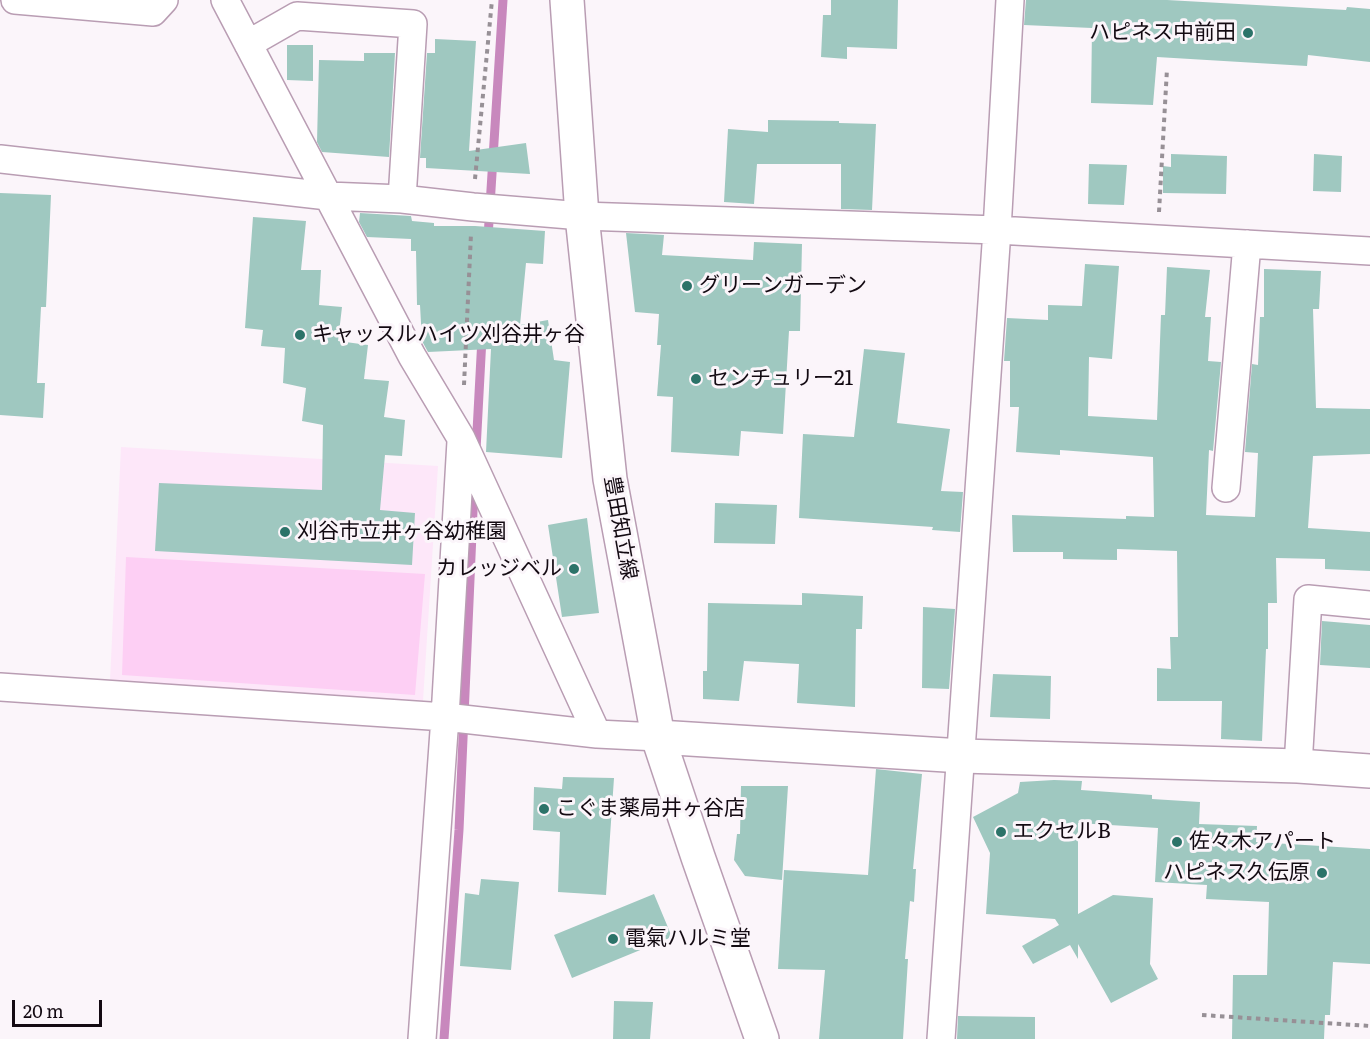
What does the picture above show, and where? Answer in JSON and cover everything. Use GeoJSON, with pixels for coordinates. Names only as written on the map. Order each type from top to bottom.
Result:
{"type":"FeatureCollection","features":[{"type":"Feature","properties":{"kind":"main road","name":"豊田知立線"},"geometry":{"type":"LineString","coordinates":[[567,0],[582,216],[610,479],[658,737],[762,1039]]}},
{"type":"Feature","properties":{"kind":"main road"},"geometry":{"type":"LineString","coordinates":[[658,737],[962,756],[1298,766],[1370,771]]}},
{"type":"Feature","properties":{"kind":"street"},"geometry":{"type":"LineString","coordinates":[[15,0],[153,12],[164,0]]}},
{"type":"Feature","properties":{"kind":"street"},"geometry":{"type":"LineString","coordinates":[[225,0],[412,356],[461,438],[597,734]]}},
{"type":"Feature","properties":{"kind":"street"},"geometry":{"type":"LineString","coordinates":[[941,1039],[997,230],[1010,0]]}},
{"type":"Feature","properties":{"kind":"street"},"geometry":{"type":"LineString","coordinates":[[248,44],[297,16],[413,24],[402,199]]}},
{"type":"Feature","properties":{"kind":"street"},"geometry":{"type":"LineString","coordinates":[[0,159],[328,196],[402,199],[582,216],[997,230],[1370,251]]}},
{"type":"Feature","properties":{"kind":"street"},"geometry":{"type":"LineString","coordinates":[[1226,488],[1247,244]]}},
{"type":"Feature","properties":{"kind":"street"},"geometry":{"type":"LineString","coordinates":[[423,1039],[461,438]]}},
{"type":"Feature","properties":{"kind":"street"},"geometry":{"type":"LineString","coordinates":[[1298,766],[1308,599],[1370,605]]}},
{"type":"Feature","properties":{"kind":"street"},"geometry":{"type":"LineString","coordinates":[[0,687],[445,717],[597,734],[658,737]]}},
{"type":"Feature","properties":{"kind":"path"},"geometry":{"type":"LineString","coordinates":[[461,438],[488,208],[492,0]]}},
{"type":"Feature","properties":{"kind":"path"},"geometry":{"type":"LineString","coordinates":[[1158,239],[1167,69]]}},
{"type":"Feature","properties":{"kind":"path"},"geometry":{"type":"LineString","coordinates":[[1202,1015],[1370,1026]]}},
{"type":"Feature","properties":{"kind":"shaded area"},"geometry":{"type":"Polygon","coordinates":[[[121,447],[438,466],[423,701],[110,681],[121,447]]]}},
{"type":"Feature","properties":{"kind":"shaded area"},"geometry":{"type":"Polygon","coordinates":[[[126,557],[425,574],[415,695],[122,675],[126,557]]]}},
{"type":"Feature","properties":{"kind":"building"},"geometry":{"type":"Polygon","coordinates":[[[831,0],[898,0],[897,49],[847,47],[847,59],[821,57],[823,15],[831,15],[831,0]]]}},
{"type":"Feature","properties":{"kind":"building"},"geometry":{"type":"Polygon","coordinates":[[[1026,0],[1167,0],[1346,10],[1347,7],[1370,9],[1370,62],[1308,55],[1307,66],[1157,57],[1153,105],[1091,103],[1092,28],[1024,25],[1026,0]]]}},
{"type":"Feature","properties":{"kind":"building"},"geometry":{"type":"Polygon","coordinates":[[[435,39],[476,41],[469,151],[526,143],[530,174],[426,168],[426,158],[420,158],[427,53],[435,53],[435,39]]]}},
{"type":"Feature","properties":{"kind":"building"},"geometry":{"type":"Polygon","coordinates":[[[287,45],[313,45],[313,81],[287,80],[287,45]]]}},
{"type":"Feature","properties":{"kind":"building"},"geometry":{"type":"Polygon","coordinates":[[[364,53],[395,53],[389,157],[322,152],[317,142],[319,60],[364,61],[364,53]]]}},
{"type":"Feature","properties":{"kind":"building"},"geometry":{"type":"Polygon","coordinates":[[[768,120],[876,124],[872,210],[841,209],[841,164],[757,164],[754,204],[724,202],[728,129],[768,132],[768,120]]]}},
{"type":"Feature","properties":{"kind":"building"},"geometry":{"type":"Polygon","coordinates":[[[1171,154],[1227,156],[1226,194],[1163,193],[1163,166],[1171,167],[1171,154]]]}},
{"type":"Feature","properties":{"kind":"building"},"geometry":{"type":"Polygon","coordinates":[[[1314,154],[1342,156],[1341,192],[1313,191],[1314,154]]]}},
{"type":"Feature","properties":{"kind":"building"},"geometry":{"type":"Polygon","coordinates":[[[1089,164],[1127,165],[1124,205],[1088,204],[1089,164]]]}},
{"type":"Feature","properties":{"kind":"building"},"geometry":{"type":"Polygon","coordinates":[[[0,193],[51,195],[46,307],[41,307],[37,383],[45,383],[43,418],[0,415],[0,193]]]}},
{"type":"Feature","properties":{"kind":"building"},"geometry":{"type":"Polygon","coordinates":[[[360,213],[411,216],[412,221],[434,223],[434,226],[475,226],[545,231],[543,264],[526,263],[520,325],[548,320],[554,360],[570,362],[562,458],[486,452],[491,349],[428,352],[422,341],[420,305],[417,305],[416,251],[411,251],[411,239],[367,237],[359,222],[360,213]]]}},
{"type":"Feature","properties":{"kind":"building"},"geometry":{"type":"Polygon","coordinates":[[[253,217],[306,221],[301,270],[321,270],[319,305],[342,307],[338,341],[368,345],[364,379],[389,381],[384,417],[405,420],[402,456],[385,455],[380,510],[415,513],[412,565],[155,551],[159,483],[322,490],[323,425],[302,421],[306,388],[283,383],[285,348],[261,346],[263,330],[245,328],[253,217]]]}},
{"type":"Feature","properties":{"kind":"building"},"geometry":{"type":"Polygon","coordinates":[[[626,233],[664,235],[662,255],[753,260],[754,242],[802,244],[800,331],[789,331],[783,434],[741,431],[739,456],[671,452],[673,397],[657,396],[661,345],[657,345],[659,314],[635,312],[626,233]]]}},
{"type":"Feature","properties":{"kind":"building"},"geometry":{"type":"Polygon","coordinates":[[[1085,264],[1119,266],[1112,359],[1089,357],[1088,416],[1157,420],[1161,315],[1165,315],[1167,267],[1210,270],[1205,317],[1211,317],[1208,361],[1221,362],[1213,451],[1209,450],[1206,515],[1255,517],[1258,453],[1245,452],[1252,364],[1258,365],[1260,317],[1264,317],[1264,269],[1321,271],[1319,309],[1313,309],[1316,408],[1370,409],[1370,454],[1313,456],[1308,528],[1370,532],[1370,571],[1325,569],[1325,559],[1276,558],[1277,603],[1268,603],[1268,649],[1266,649],[1262,741],[1221,739],[1222,701],[1157,701],[1157,668],[1171,669],[1170,637],[1178,637],[1177,551],[1117,549],[1117,560],[1063,559],[1063,552],[1013,552],[1012,515],[1126,519],[1126,516],[1154,517],[1153,457],[1060,450],[1060,455],[1016,452],[1019,407],[1010,407],[1010,361],[1004,361],[1007,318],[1048,320],[1048,305],[1082,306],[1085,264]]]}},
{"type":"Feature","properties":{"kind":"building"},"geometry":{"type":"Polygon","coordinates":[[[864,349],[905,353],[897,423],[950,429],[941,491],[963,492],[960,532],[932,530],[933,527],[799,518],[803,434],[854,437],[864,349]]]}},
{"type":"Feature","properties":{"kind":"building"},"geometry":{"type":"Polygon","coordinates":[[[715,503],[777,505],[775,544],[714,543],[715,503]]]}},
{"type":"Feature","properties":{"kind":"building","name":"カレッジベル"},"geometry":{"type":"Polygon","coordinates":[[[587,518],[599,613],[562,617],[548,525],[587,518]]]}},
{"type":"Feature","properties":{"kind":"building"},"geometry":{"type":"Polygon","coordinates":[[[802,593],[863,596],[862,629],[856,629],[855,707],[797,703],[799,664],[744,661],[739,701],[703,699],[703,671],[707,671],[708,603],[802,605],[802,593]]]}},
{"type":"Feature","properties":{"kind":"building"},"geometry":{"type":"Polygon","coordinates":[[[923,607],[955,609],[949,689],[922,688],[923,607]]]}},
{"type":"Feature","properties":{"kind":"building"},"geometry":{"type":"Polygon","coordinates":[[[1322,621],[1370,625],[1370,668],[1320,665],[1322,621]]]}},
{"type":"Feature","properties":{"kind":"building"},"geometry":{"type":"Polygon","coordinates":[[[993,674],[1051,676],[1050,719],[990,717],[993,674]]]}},
{"type":"Feature","properties":{"kind":"building"},"geometry":{"type":"Polygon","coordinates":[[[876,769],[922,774],[913,869],[916,869],[914,902],[910,901],[905,959],[908,959],[903,1039],[819,1039],[825,970],[778,969],[784,870],[868,875],[876,769]]]}},
{"type":"Feature","properties":{"kind":"building"},"geometry":{"type":"Polygon","coordinates":[[[563,777],[614,778],[606,895],[558,892],[560,832],[533,830],[534,787],[562,789],[563,777]]]}},
{"type":"Feature","properties":{"kind":"building"},"geometry":{"type":"Polygon","coordinates":[[[1082,781],[1081,790],[1152,795],[1152,799],[1200,802],[1199,824],[1257,826],[1256,842],[1370,849],[1370,964],[1333,962],[1330,1015],[1325,1015],[1324,1039],[1232,1039],[1233,975],[1267,975],[1269,902],[1206,899],[1207,885],[1155,882],[1158,828],[1078,823],[1078,914],[1113,895],[1153,898],[1150,964],[1158,979],[1111,1003],[1078,944],[1078,959],[1070,945],[1033,964],[1022,946],[1059,925],[1055,919],[986,914],[990,853],[973,817],[1018,793],[1020,782],[1082,781]]]}},
{"type":"Feature","properties":{"kind":"building"},"geometry":{"type":"Polygon","coordinates":[[[741,786],[788,786],[782,880],[745,876],[734,860],[737,834],[740,834],[741,786]]]}},
{"type":"Feature","properties":{"kind":"building"},"geometry":{"type":"Polygon","coordinates":[[[481,879],[519,882],[511,970],[460,966],[465,893],[479,895],[481,879]]]}},
{"type":"Feature","properties":{"kind":"building"},"geometry":{"type":"Polygon","coordinates":[[[654,894],[672,937],[572,978],[554,935],[654,894]]]}},
{"type":"Feature","properties":{"kind":"building"},"geometry":{"type":"Polygon","coordinates":[[[614,1001],[653,1002],[650,1039],[613,1039],[614,1001]]]}},
{"type":"Feature","properties":{"kind":"building"},"geometry":{"type":"Polygon","coordinates":[[[958,1016],[1035,1017],[1035,1039],[957,1039],[958,1016]]]}},
{"type":"Feature","properties":{"kind":"waterway"},"geometry":{"type":"LineString","coordinates":[[488,237],[503,0]]}},
{"type":"Feature","properties":{"kind":"waterway"},"geometry":{"type":"LineString","coordinates":[[476,450],[482,338]]}},
{"type":"Feature","properties":{"kind":"waterway"},"geometry":{"type":"LineString","coordinates":[[444,1039],[459,830],[474,488]]}},
{"type":"Feature","properties":{"kind":"place","name":"ハピネス中前田"},"geometry":{"type":"Point","coordinates":[1248,33]}},
{"type":"Feature","properties":{"kind":"place","name":"グリーンガーデン"},"geometry":{"type":"Point","coordinates":[687,286]}},
{"type":"Feature","properties":{"kind":"place","name":"キャッスルハイツ刈谷井ヶ谷"},"geometry":{"type":"Point","coordinates":[300,335]}},
{"type":"Feature","properties":{"kind":"place","name":"センチュリー21"},"geometry":{"type":"Point","coordinates":[696,379]}},
{"type":"Feature","properties":{"kind":"place","name":"刈谷市立井ヶ谷幼稚園"},"geometry":{"type":"Point","coordinates":[285,532]}},
{"type":"Feature","properties":{"kind":"place","name":"カレッジベル"},"geometry":{"type":"Point","coordinates":[574,569]}},
{"type":"Feature","properties":{"kind":"place","name":"こぐま薬局井ヶ谷店"},"geometry":{"type":"Point","coordinates":[544,809]}},
{"type":"Feature","properties":{"kind":"place","name":"エクセルB"},"geometry":{"type":"Point","coordinates":[1001,832]}},
{"type":"Feature","properties":{"kind":"place","name":"佐々木アパート"},"geometry":{"type":"Point","coordinates":[1177,842]}},
{"type":"Feature","properties":{"kind":"place","name":"ハピネス久伝原"},"geometry":{"type":"Point","coordinates":[1322,873]}},
{"type":"Feature","properties":{"kind":"place","name":"電氣ハルミ堂"},"geometry":{"type":"Point","coordinates":[613,939]}}]}
